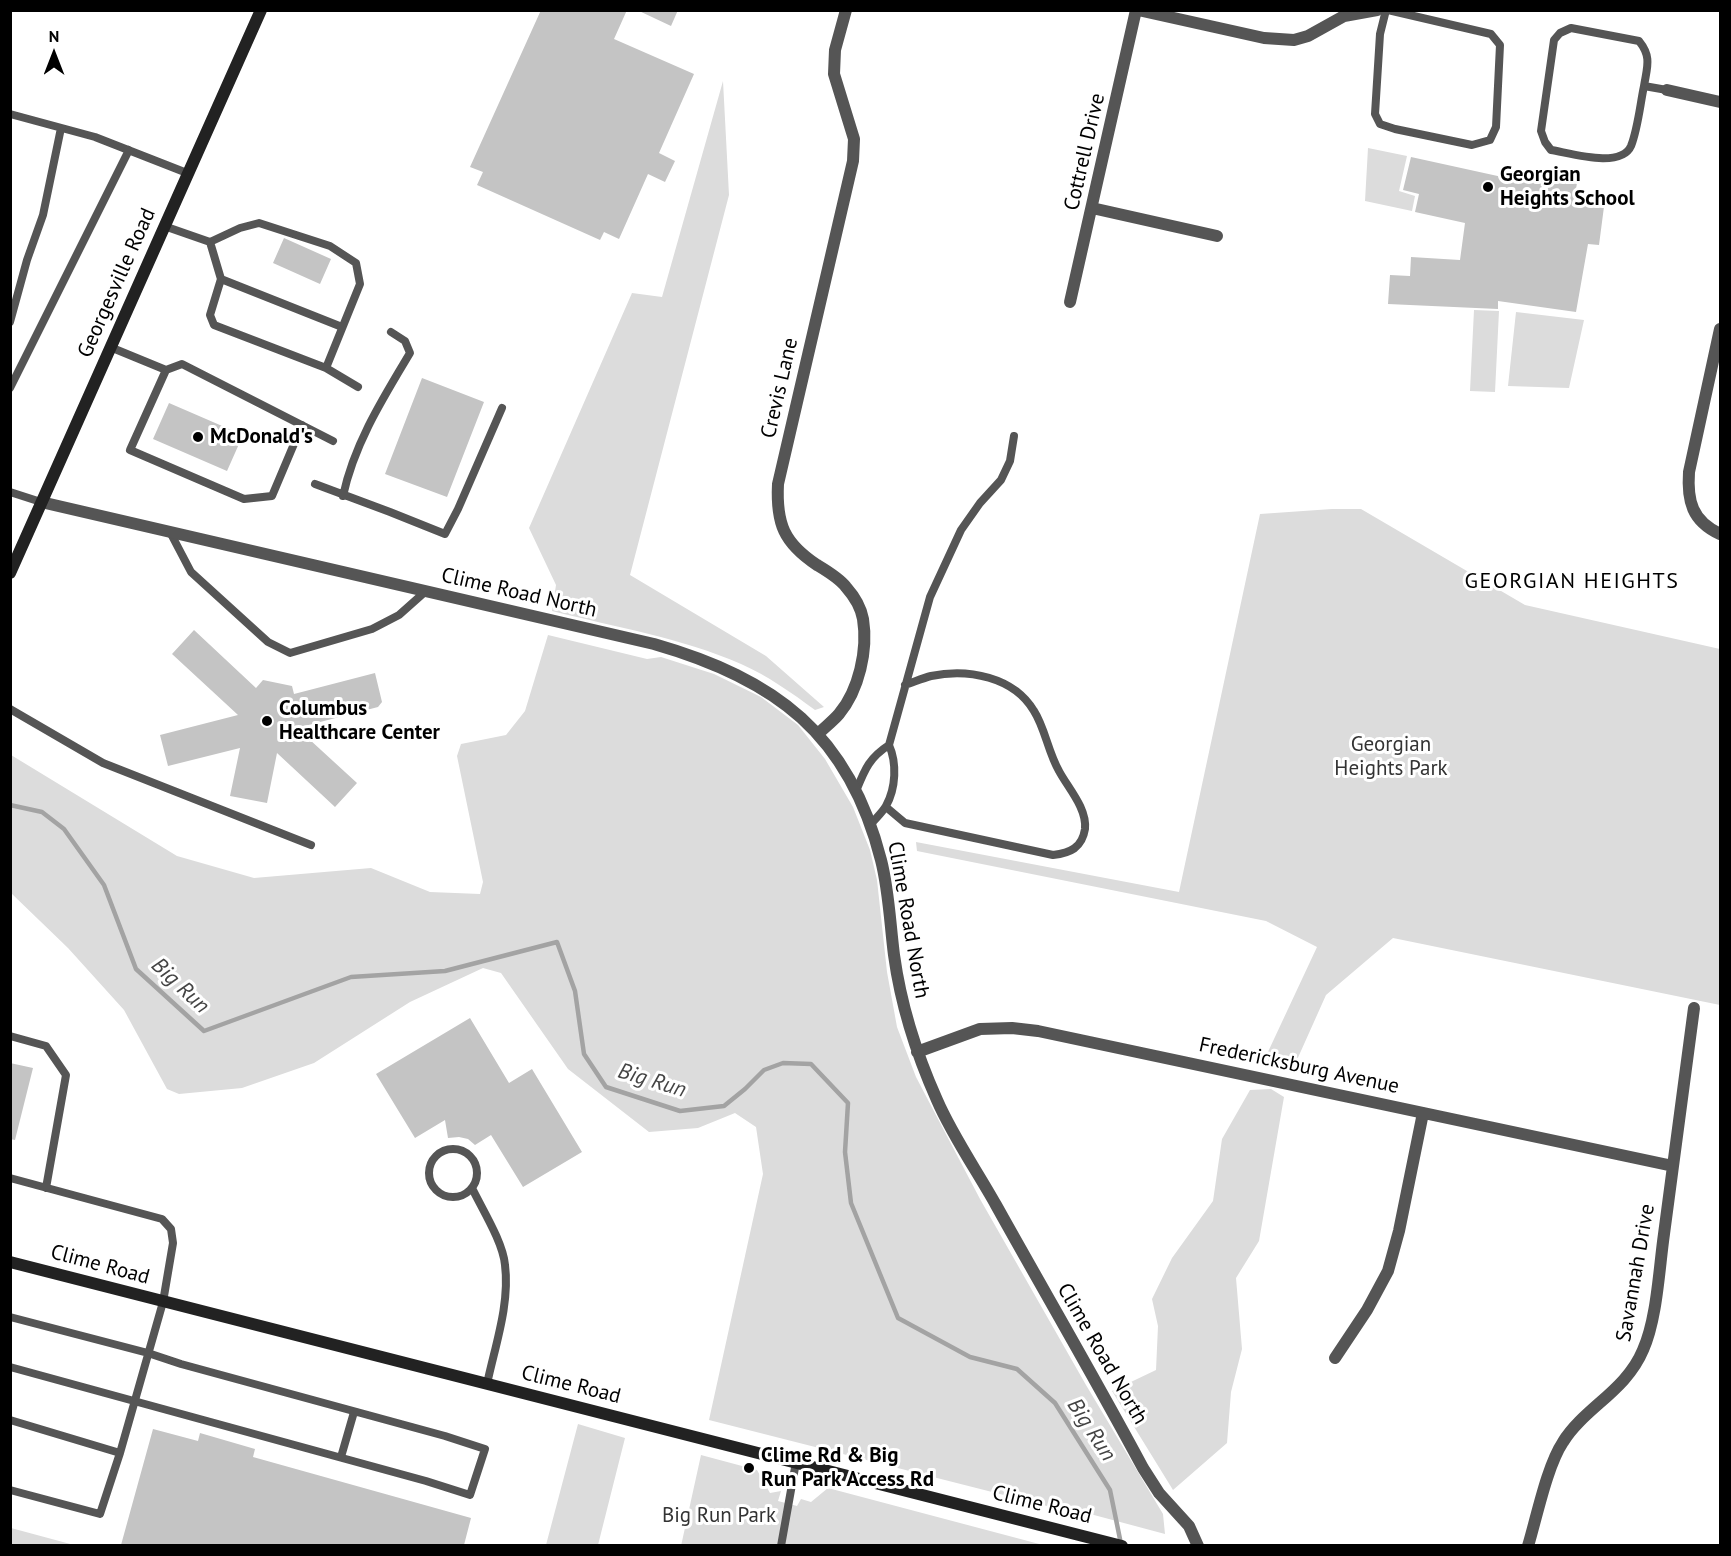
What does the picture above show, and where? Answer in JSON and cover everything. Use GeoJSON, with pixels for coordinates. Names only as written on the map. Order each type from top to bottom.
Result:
{"type":"FeatureCollection","features":[{"type":"Feature","properties":{"kind":"main road","name":"Georgesville Road"},"geometry":{"type":"LineString","coordinates":[[10,573],[261,10]]}},
{"type":"Feature","properties":{"kind":"main road","name":"Clime Road"},"geometry":{"type":"LineString","coordinates":[[10,1262],[1122,1545]]}},
{"type":"Feature","properties":{"kind":"street","name":"Crevis Lane"},"geometry":{"type":"LineString","coordinates":[[819,733],[839,714],[852,694],[863,647],[863,617],[845,585],[799,553],[788,538],[780,521],[778,484],[853,161],[854,139],[834,74],[836,50],[846,10]]}},
{"type":"Feature","properties":{"kind":"street"},"geometry":{"type":"LineString","coordinates":[[1137,10],[1264,38],[1294,40],[1308,36],[1344,16],[1377,10]]}},
{"type":"Feature","properties":{"kind":"street","name":"Cottrell Drive"},"geometry":{"type":"LineString","coordinates":[[1070,302],[1137,10]]}},
{"type":"Feature","properties":{"kind":"street"},"geometry":{"type":"LineString","coordinates":[[1667,90],[1720,102]]}},
{"type":"Feature","properties":{"kind":"street"},"geometry":{"type":"LineString","coordinates":[[1092,208],[1217,236]]}},
{"type":"Feature","properties":{"kind":"street"},"geometry":{"type":"LineString","coordinates":[[1720,329],[1689,472],[1688,494],[1695,514],[1710,529],[1720,534]]}},
{"type":"Feature","properties":{"kind":"street","name":"Clime Road North"},"geometry":{"type":"LineString","coordinates":[[41,502],[687,654],[718,665],[766,691],[819,733],[842,764],[865,808],[882,861],[900,990],[908,1024],[938,1102],[1143,1468],[1159,1493],[1189,1526],[1198,1545]]}},
{"type":"Feature","properties":{"kind":"street","name":"Savannah Drive"},"geometry":{"type":"LineString","coordinates":[[1528,1545],[1552,1464],[1562,1443],[1574,1428],[1611,1395],[1635,1366],[1644,1349],[1655,1300],[1694,1008]]}},
{"type":"Feature","properties":{"kind":"street","name":"Fredericksburg Avenue"},"geometry":{"type":"LineString","coordinates":[[917,1052],[980,1029],[1038,1030],[1673,1166]]}},
{"type":"Feature","properties":{"kind":"street"},"geometry":{"type":"LineString","coordinates":[[1335,1358],[1388,1271],[1399,1231],[1423,1113]]}},
{"type":"Feature","properties":{"kind":"lane"},"geometry":{"type":"LineString","coordinates":[[1387,10],[1491,34],[1500,45],[1496,127],[1490,140],[1472,145],[1380,124],[1375,114],[1380,34],[1387,10]]}},
{"type":"Feature","properties":{"kind":"lane"},"geometry":{"type":"LineString","coordinates":[[1571,28],[1639,41],[1646,49],[1648,59],[1644,86],[1630,148],[1620,156],[1607,159],[1551,150],[1545,142],[1541,130],[1554,40],[1560,33],[1571,28]]}},
{"type":"Feature","properties":{"kind":"lane"},"geometry":{"type":"LineString","coordinates":[[1644,86],[1667,90]]}},
{"type":"Feature","properties":{"kind":"lane"},"geometry":{"type":"LineString","coordinates":[[10,114],[95,137],[187,173]]}},
{"type":"Feature","properties":{"kind":"lane"},"geometry":{"type":"LineString","coordinates":[[10,322],[27,260],[43,215],[61,128]]}},
{"type":"Feature","properties":{"kind":"lane"},"geometry":{"type":"LineString","coordinates":[[10,387],[129,150]]}},
{"type":"Feature","properties":{"kind":"lane"},"geometry":{"type":"LineString","coordinates":[[164,226],[210,242],[240,228],[259,223],[330,246],[356,263],[360,284],[326,368]]}},
{"type":"Feature","properties":{"kind":"lane"},"geometry":{"type":"LineString","coordinates":[[210,242],[221,279],[210,315],[214,324],[326,368],[358,387]]}},
{"type":"Feature","properties":{"kind":"lane"},"geometry":{"type":"LineString","coordinates":[[221,279],[342,327]]}},
{"type":"Feature","properties":{"kind":"lane"},"geometry":{"type":"LineString","coordinates":[[344,496],[349,471],[371,420],[410,353],[405,342],[391,332]]}},
{"type":"Feature","properties":{"kind":"lane"},"geometry":{"type":"LineString","coordinates":[[110,347],[166,370],[182,364],[333,441]]}},
{"type":"Feature","properties":{"kind":"lane"},"geometry":{"type":"LineString","coordinates":[[166,370],[130,450],[244,499],[272,496],[302,425]]}},
{"type":"Feature","properties":{"kind":"lane"},"geometry":{"type":"LineString","coordinates":[[315,484],[445,534],[502,408]]}},
{"type":"Feature","properties":{"kind":"lane"},"geometry":{"type":"LineString","coordinates":[[870,825],[886,807],[893,788],[894,757],[889,744],[930,597],[961,530],[980,503],[1001,480],[1010,461],[1014,436]]}},
{"type":"Feature","properties":{"kind":"lane"},"geometry":{"type":"LineString","coordinates":[[10,492],[41,502]]}},
{"type":"Feature","properties":{"kind":"lane"},"geometry":{"type":"LineString","coordinates":[[170,532],[191,572],[268,642],[290,653],[372,629],[399,615],[426,591]]}},
{"type":"Feature","properties":{"kind":"lane"},"geometry":{"type":"LineString","coordinates":[[886,807],[905,823],[1053,855],[1069,853],[1080,843],[1085,828],[1082,812],[1047,748],[1035,713],[1024,696],[1004,683],[988,677],[956,674],[932,676],[905,685]]}},
{"type":"Feature","properties":{"kind":"lane"},"geometry":{"type":"LineString","coordinates":[[10,709],[103,763],[311,844]]}},
{"type":"Feature","properties":{"kind":"lane"},"geometry":{"type":"LineString","coordinates":[[856,791],[866,765],[874,754],[889,744]]}},
{"type":"Feature","properties":{"kind":"lane"},"geometry":{"type":"LineString","coordinates":[[10,1036],[46,1046],[66,1075],[46,1188]]}},
{"type":"Feature","properties":{"kind":"lane"},"geometry":{"type":"LineString","coordinates":[[472,1188],[459,1197],[443,1196],[436,1191],[428,1176],[432,1161],[445,1150],[453,1149],[468,1154],[476,1166],[477,1174],[472,1188],[494,1232],[505,1263],[506,1288],[502,1315],[487,1384]]}},
{"type":"Feature","properties":{"kind":"lane"},"geometry":{"type":"LineString","coordinates":[[10,1178],[162,1219],[171,1229],[173,1243],[163,1302],[100,1514],[10,1490]]}},
{"type":"Feature","properties":{"kind":"lane"},"geometry":{"type":"LineString","coordinates":[[10,1317],[148,1353],[485,1449],[470,1495],[10,1367]]}},
{"type":"Feature","properties":{"kind":"lane"},"geometry":{"type":"LineString","coordinates":[[340,1457],[354,1412]]}},
{"type":"Feature","properties":{"kind":"lane"},"geometry":{"type":"LineString","coordinates":[[10,1420],[120,1453]]}},
{"type":"Feature","properties":{"kind":"lane"},"geometry":{"type":"LineString","coordinates":[[781,1545],[796,1462]]}},
{"type":"Feature","properties":{"kind":"green space"},"geometry":{"type":"Polygon","coordinates":[[[723,81],[729,195],[630,575],[766,656],[824,707],[815,710],[761,674],[719,655],[672,640],[552,611],[556,585],[529,528],[632,293],[662,297],[723,81]]]}},
{"type":"Feature","properties":{"kind":"green space"},"geometry":{"type":"Polygon","coordinates":[[[1368,148],[1407,156],[1399,191],[1415,196],[1412,211],[1365,201],[1368,148]]]}},
{"type":"Feature","properties":{"kind":"green space"},"geometry":{"type":"Polygon","coordinates":[[[1474,310],[1499,311],[1495,392],[1470,391],[1474,310]]]}},
{"type":"Feature","properties":{"kind":"green space"},"geometry":{"type":"Polygon","coordinates":[[[1516,312],[1584,320],[1569,388],[1508,386],[1516,312]]]}},
{"type":"Feature","properties":{"kind":"green space","name":"Georgian Heights Park"},"geometry":{"type":"Polygon","coordinates":[[[1361,509],[1525,605],[1720,649],[1720,1005],[1393,938],[1326,995],[1292,1071],[1269,1065],[1267,1054],[1317,947],[1266,921],[917,851],[916,842],[1179,892],[1260,514],[1361,509]]]}},
{"type":"Feature","properties":{"kind":"green space"},"geometry":{"type":"Polygon","coordinates":[[[548,635],[647,659],[661,657],[714,674],[761,697],[798,725],[825,759],[853,807],[870,850],[877,880],[887,972],[897,1027],[916,1077],[980,1199],[1163,1514],[1165,1534],[709,1420],[763,1174],[756,1127],[735,1113],[698,1128],[649,1132],[568,1069],[501,973],[483,968],[410,1002],[314,1063],[242,1088],[179,1094],[167,1089],[124,1010],[68,948],[11,893],[11,755],[177,856],[254,878],[371,868],[430,892],[480,894],[483,882],[457,756],[461,744],[506,735],[525,711],[548,635]]]}},
{"type":"Feature","properties":{"kind":"green space"},"geometry":{"type":"Polygon","coordinates":[[[1271,1089],[1284,1097],[1259,1241],[1236,1278],[1242,1349],[1231,1392],[1227,1443],[1173,1490],[1112,1391],[1156,1370],[1158,1326],[1152,1299],[1172,1258],[1213,1201],[1222,1139],[1250,1090],[1271,1089]]]}},
{"type":"Feature","properties":{"kind":"green space"},"geometry":{"type":"Polygon","coordinates":[[[578,1424],[625,1438],[598,1545],[546,1545],[578,1424]]]}},
{"type":"Feature","properties":{"kind":"green space","name":"Big Run Park"},"geometry":{"type":"Polygon","coordinates":[[[701,1455],[757,1470],[770,1493],[781,1491],[778,1501],[797,1506],[801,1499],[811,1502],[828,1488],[1043,1545],[681,1546],[701,1455]]]}},
{"type":"Feature","properties":{"kind":"green space"},"geometry":{"type":"Polygon","coordinates":[[[11,1528],[74,1545],[11,1545],[11,1528]]]}},
{"type":"Feature","properties":{"kind":"building"},"geometry":{"type":"Polygon","coordinates":[[[541,10],[627,10],[614,39],[694,74],[659,153],[675,161],[665,182],[648,174],[619,239],[604,232],[600,240],[477,185],[483,172],[470,167],[541,10]]]}},
{"type":"Feature","properties":{"kind":"building"},"geometry":{"type":"Polygon","coordinates":[[[637,10],[678,10],[671,26],[637,10]]]}},
{"type":"Feature","properties":{"kind":"building"},"geometry":{"type":"Polygon","coordinates":[[[1411,157],[1525,182],[1527,169],[1560,174],[1559,181],[1577,183],[1575,195],[1605,199],[1599,245],[1588,244],[1576,312],[1498,301],[1498,309],[1388,304],[1390,275],[1410,276],[1411,257],[1460,260],[1465,223],[1415,212],[1419,194],[1403,190],[1411,157]]]}},
{"type":"Feature","properties":{"kind":"building"},"geometry":{"type":"Polygon","coordinates":[[[284,238],[331,259],[320,284],[273,263],[284,238]]]}},
{"type":"Feature","properties":{"kind":"building"},"geometry":{"type":"Polygon","coordinates":[[[422,378],[484,402],[447,497],[385,474],[422,378]]]}},
{"type":"Feature","properties":{"kind":"building","name":"McDonald's"},"geometry":{"type":"Polygon","coordinates":[[[169,403],[243,435],[227,471],[153,439],[169,403]]]}},
{"type":"Feature","properties":{"kind":"building","name":"Columbus Healthcare Center"},"geometry":{"type":"Polygon","coordinates":[[[194,630],[256,688],[263,680],[292,686],[294,694],[375,673],[382,702],[378,707],[297,728],[357,783],[335,807],[277,753],[267,803],[230,796],[240,748],[168,766],[160,735],[238,715],[172,654],[194,630]]]}},
{"type":"Feature","properties":{"kind":"building"},"geometry":{"type":"Polygon","coordinates":[[[470,1018],[509,1083],[532,1069],[582,1152],[523,1187],[491,1135],[475,1145],[468,1139],[448,1138],[445,1120],[415,1138],[376,1074],[470,1018]]]}},
{"type":"Feature","properties":{"kind":"building"},"geometry":{"type":"Polygon","coordinates":[[[10,1063],[33,1068],[15,1140],[10,1139],[10,1063]]]}},
{"type":"Feature","properties":{"kind":"building"},"geometry":{"type":"Polygon","coordinates":[[[153,1429],[198,1441],[200,1433],[255,1449],[253,1457],[471,1518],[464,1545],[121,1545],[153,1429]]]}},
{"type":"Feature","properties":{"kind":"waterway","name":"Big Run"},"geometry":{"type":"LineString","coordinates":[[10,805],[42,812],[64,829],[104,885],[136,969],[204,1031],[351,977],[445,971],[557,942],[575,991],[584,1054],[606,1087],[680,1111],[724,1106],[764,1070],[783,1063],[811,1064],[848,1103],[845,1152],[851,1203],[898,1318],[970,1357],[1017,1369],[1055,1403],[1110,1490],[1121,1544]]}},
{"type":"Feature","properties":{"kind":"place","name":"Georgian Heights School"},"geometry":{"type":"Point","coordinates":[1488,187]}},
{"type":"Feature","properties":{"kind":"place","name":"McDonald's"},"geometry":{"type":"Point","coordinates":[198,437]}},
{"type":"Feature","properties":{"kind":"place","name":"Columbus Healthcare Center"},"geometry":{"type":"Point","coordinates":[267,721]}},
{"type":"Feature","properties":{"kind":"place","name":"Clime Rd & Big Run Park Access Rd"},"geometry":{"type":"Point","coordinates":[749,1468]}},
{"type":"Feature","properties":{"kind":"district","name":"GEORGIAN HEIGHTS"},"geometry":{"type":"Point","coordinates":[1572,582]}}]}
